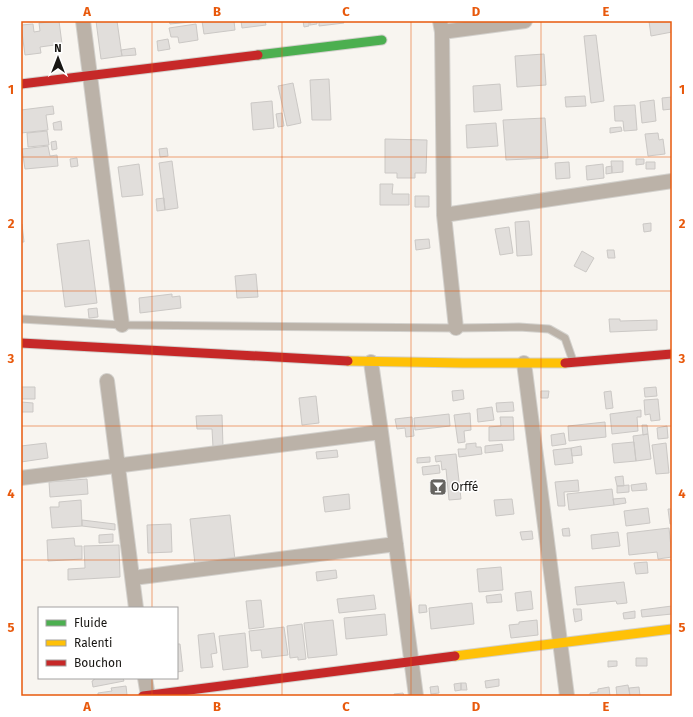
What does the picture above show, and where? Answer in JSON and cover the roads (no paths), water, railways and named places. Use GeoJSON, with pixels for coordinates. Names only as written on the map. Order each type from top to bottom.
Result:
{"type":"FeatureCollection","features":[{"type":"Feature","properties":{"kind":"street"},"geometry":{"type":"LineString","coordinates":[[82,21],[122,325]]}},
{"type":"Feature","properties":{"kind":"street"},"geometry":{"type":"LineString","coordinates":[[456,328],[444,215],[441,26],[525,21]]}},
{"type":"Feature","properties":{"kind":"street"},"geometry":{"type":"LineString","coordinates":[[21,84],[382,40]]}},
{"type":"Feature","properties":{"kind":"street"},"geometry":{"type":"LineString","coordinates":[[444,215],[672,181]]}},
{"type":"Feature","properties":{"kind":"street"},"geometry":{"type":"LineString","coordinates":[[21,343],[371,362],[524,364],[574,363],[672,354]]}},
{"type":"Feature","properties":{"kind":"street"},"geometry":{"type":"LineString","coordinates":[[371,362],[382,432],[416,696]]}},
{"type":"Feature","properties":{"kind":"street"},"geometry":{"type":"LineString","coordinates":[[524,364],[566,696]]}},
{"type":"Feature","properties":{"kind":"street"},"geometry":{"type":"LineString","coordinates":[[107,381],[136,607]]}},
{"type":"Feature","properties":{"kind":"street"},"geometry":{"type":"LineString","coordinates":[[21,478],[382,432]]}},
{"type":"Feature","properties":{"kind":"street"},"geometry":{"type":"LineString","coordinates":[[132,578],[396,544]]}},
{"type":"Feature","properties":{"kind":"street"},"geometry":{"type":"LineString","coordinates":[[145,679],[146,696],[559,644],[672,628]]}},
{"type":"Feature","properties":{"kind":"lane"},"geometry":{"type":"LineString","coordinates":[[21,319],[122,325],[456,328],[519,327],[549,329],[565,338],[574,363]]}},
{"type":"Feature","properties":{"kind":"place","name":"Orffé"},"geometry":{"type":"Point","coordinates":[438,487]}}]}
